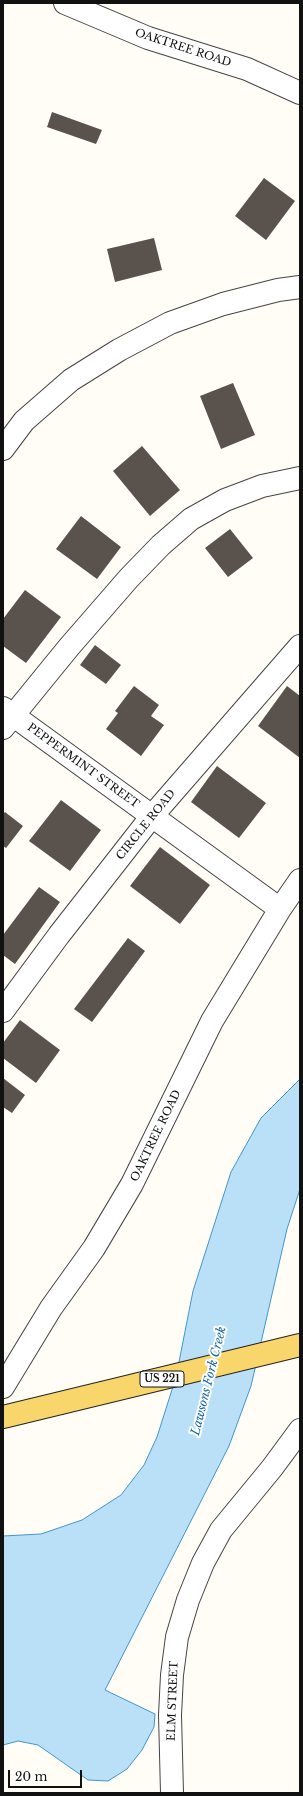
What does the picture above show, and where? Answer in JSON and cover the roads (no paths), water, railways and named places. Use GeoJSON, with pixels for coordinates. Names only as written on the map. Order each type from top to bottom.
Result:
{"type":"FeatureCollection","features":[{"type":"Feature","properties":{"kind":"main road","name":"US 221"},"geometry":{"type":"LineString","coordinates":[[13,1414],[300,1345]]}},
{"type":"Feature","properties":{"kind":"street","name":"OAKTREE ROAD"},"geometry":{"type":"LineString","coordinates":[[65,3],[148,38],[247,69],[300,93]]}},
{"type":"Feature","properties":{"kind":"street"},"geometry":{"type":"LineString","coordinates":[[3,449],[24,421],[71,380],[119,350],[170,324],[223,304],[278,290],[300,287]]}},
{"type":"Feature","properties":{"kind":"street"},"geometry":{"type":"LineString","coordinates":[[6,717],[129,578],[161,545],[191,520],[225,500],[262,486],[300,478]]}},
{"type":"Feature","properties":{"kind":"street","name":"CIRCLE ROAD"},"geometry":{"type":"LineString","coordinates":[[3,1011],[59,935],[152,816],[300,646]]}},
{"type":"Feature","properties":{"kind":"street","name":"PEPPERMINT STREET"},"geometry":{"type":"LineString","coordinates":[[6,717],[152,816],[280,909]]}},
{"type":"Feature","properties":{"kind":"street","name":"OAKTREE ROAD"},"geometry":{"type":"LineString","coordinates":[[3,1387],[51,1308],[94,1248],[132,1184],[212,1021],[280,909],[300,880]]}},
{"type":"Feature","properties":{"kind":"street","name":"ELM STREET"},"geometry":{"type":"LineString","coordinates":[[172,1793],[170,1715],[172,1675],[178,1637],[188,1600],[203,1563],[221,1530],[272,1468],[300,1430]]}},
{"type":"Feature","properties":{"kind":"water","name":"Lawsons Fork Creek"},"geometry":{"type":"Polygon","coordinates":[[[300,1079],[300,1189],[287,1229],[251,1386],[229,1446],[105,1690],[155,1714],[154,1727],[142,1750],[127,1769],[108,1781],[88,1780],[38,1745],[18,1741],[3,1745],[3,1536],[41,1534],[82,1520],[121,1495],[144,1465],[157,1437],[176,1377],[193,1291],[231,1172],[261,1118],[300,1079]]]}}]}
